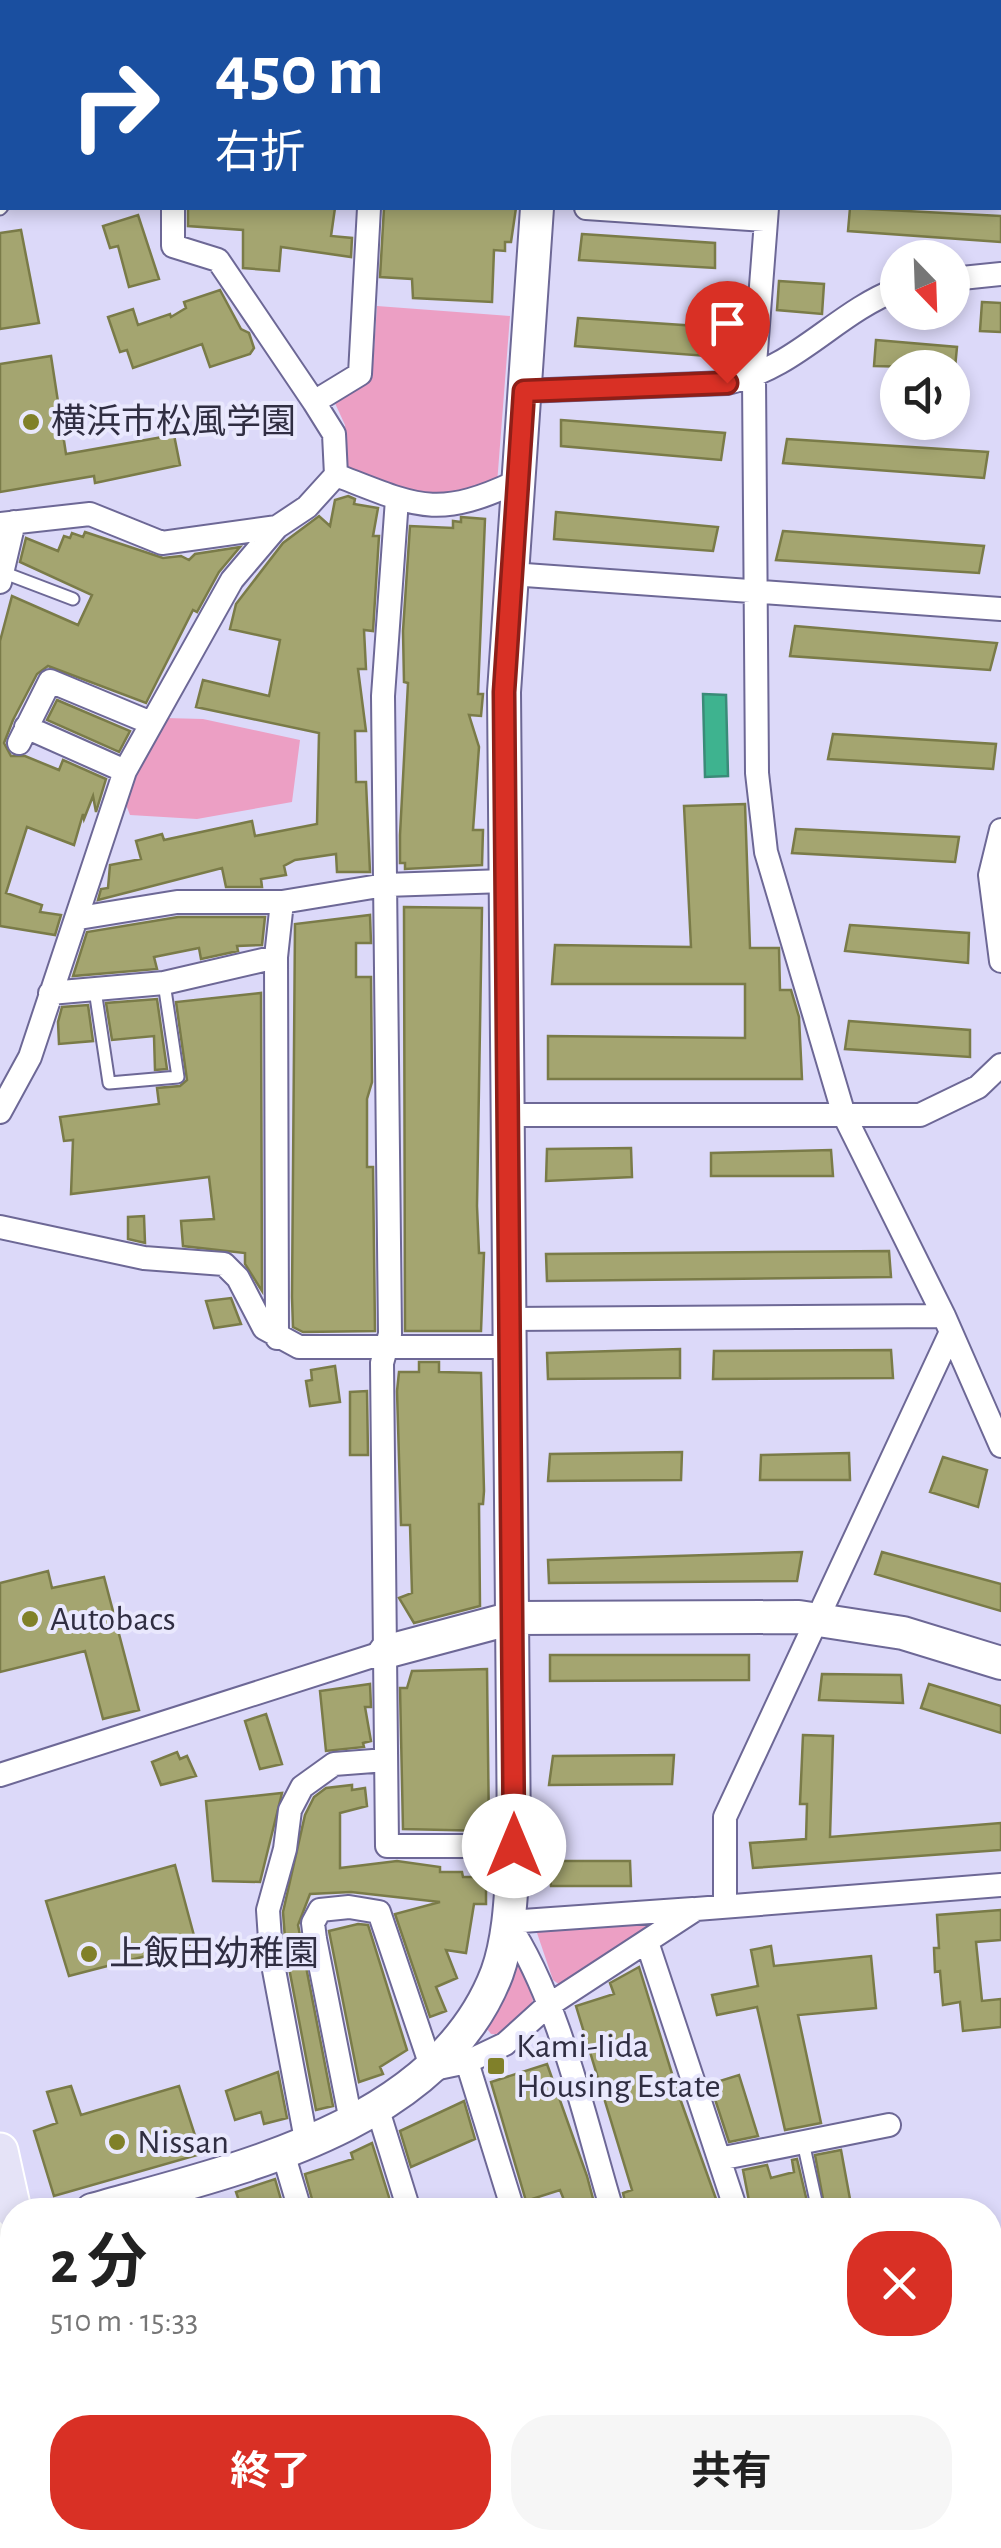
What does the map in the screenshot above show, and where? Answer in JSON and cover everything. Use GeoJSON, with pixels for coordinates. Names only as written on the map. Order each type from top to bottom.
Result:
{"type":"FeatureCollection","features":[{"type":"Feature","properties":{"kind":"main road"},"geometry":{"type":"LineString","coordinates":[[0,2152],[10,2198]]}},
{"type":"Feature","properties":{"kind":"street"},"geometry":{"type":"LineString","coordinates":[[0,1112],[30,1057],[79,918],[124,771],[232,580],[277,527],[307,507],[336,475],[334,434],[218,260],[173,246],[173,210]]}},
{"type":"Feature","properties":{"kind":"street"},"geometry":{"type":"LineString","coordinates":[[314,402],[360,374],[369,210]]}},
{"type":"Feature","properties":{"kind":"street"},"geometry":{"type":"LineString","coordinates":[[132,2198],[295,2149],[364,2114],[429,2068],[482,2003],[496,1975],[507,1922],[514,1846],[504,692],[537,210]]}},
{"type":"Feature","properties":{"kind":"street"},"geometry":{"type":"LineString","coordinates":[[646,210],[766,214],[754,377],[757,773],[766,852],[844,1114],[948,1324],[1001,1446]]}},
{"type":"Feature","properties":{"kind":"street"},"geometry":{"type":"LineString","coordinates":[[970,277],[1001,274]]}},
{"type":"Feature","properties":{"kind":"street"},"geometry":{"type":"LineString","coordinates":[[524,391],[727,383],[754,377],[810,347],[880,300]]}},
{"type":"Feature","properties":{"kind":"street"},"geometry":{"type":"LineString","coordinates":[[336,475],[397,499],[458,506],[518,481]]}},
{"type":"Feature","properties":{"kind":"street"},"geometry":{"type":"LineString","coordinates":[[397,499],[383,696],[390,1334],[385,1348],[387,1846],[514,1846]]}},
{"type":"Feature","properties":{"kind":"street"},"geometry":{"type":"LineString","coordinates":[[1,577],[7,523],[90,514],[162,542],[277,527]]}},
{"type":"Feature","properties":{"kind":"street"},"geometry":{"type":"LineString","coordinates":[[510,574],[1001,609]]}},
{"type":"Feature","properties":{"kind":"street"},"geometry":{"type":"LineString","coordinates":[[124,771],[23,735],[50,681],[150,723]]}},
{"type":"Feature","properties":{"kind":"street"},"geometry":{"type":"LineString","coordinates":[[1001,830],[990,875],[1001,960]]}},
{"type":"Feature","properties":{"kind":"street"},"geometry":{"type":"LineString","coordinates":[[79,918],[178,902],[282,902],[384,885],[504,881]]}},
{"type":"Feature","properties":{"kind":"street"},"geometry":{"type":"LineString","coordinates":[[278,1338],[276,957],[282,902]]}},
{"type":"Feature","properties":{"kind":"street"},"geometry":{"type":"LineString","coordinates":[[50,993],[164,983],[276,957]]}},
{"type":"Feature","properties":{"kind":"street"},"geometry":{"type":"LineString","coordinates":[[506,1115],[920,1115],[978,1087],[1001,1065]]}},
{"type":"Feature","properties":{"kind":"street"},"geometry":{"type":"LineString","coordinates":[[0,1227],[144,1258],[224,1264],[238,1278],[256,1318],[278,1338],[299,1347],[385,1348],[509,1333],[948,1324]]}},
{"type":"Feature","properties":{"kind":"street"},"geometry":{"type":"LineString","coordinates":[[725,1906],[725,1817],[948,1324]]}},
{"type":"Feature","properties":{"kind":"street"},"geometry":{"type":"LineString","coordinates":[[0,1775],[385,1652],[512,1618],[814,1618],[902,1633],[1001,1663]]}},
{"type":"Feature","properties":{"kind":"street"},"geometry":{"type":"LineString","coordinates":[[299,2198],[268,1910],[285,1849],[290,1810],[302,1787],[334,1764],[386,1760]]}},
{"type":"Feature","properties":{"kind":"street"},"geometry":{"type":"LineString","coordinates":[[507,1922],[1001,1885]]}},
{"type":"Feature","properties":{"kind":"street"},"geometry":{"type":"LineString","coordinates":[[403,2198],[364,2114],[315,1939],[313,1922],[320,1910],[349,1907],[379,1912],[429,2068]]}},
{"type":"Feature","properties":{"kind":"street"},"geometry":{"type":"LineString","coordinates":[[429,2068],[466,2062],[505,2044],[546,2006],[696,1909]]}},
{"type":"Feature","properties":{"kind":"street"},"geometry":{"type":"LineString","coordinates":[[507,1922],[529,1957],[608,2198]]}},
{"type":"Feature","properties":{"kind":"street"},"geometry":{"type":"LineString","coordinates":[[647,1942],[732,2198]]}},
{"type":"Feature","properties":{"kind":"street"},"geometry":{"type":"LineString","coordinates":[[466,2062],[508,2198]]}},
{"type":"Feature","properties":{"kind":"street"},"geometry":{"type":"LineString","coordinates":[[719,2160],[889,2125]]}},
{"type":"Feature","properties":{"kind":"lane"},"geometry":{"type":"LineString","coordinates":[[1,577],[73,599]]}},
{"type":"Feature","properties":{"kind":"lane"},"geometry":{"type":"LineString","coordinates":[[94,990],[109,1083],[178,1077],[164,983]]}},
{"type":"Feature","properties":{"kind":"lane"},"geometry":{"type":"LineString","coordinates":[[803,2142],[815,2198]]}},
{"type":"Feature","properties":{"kind":"shaded area"},"geometry":{"type":"Polygon","coordinates":[[[377,306],[510,316],[497,484],[438,494],[347,471],[345,425],[334,401],[372,378],[377,306]]]}},
{"type":"Feature","properties":{"kind":"shaded area"},"geometry":{"type":"Polygon","coordinates":[[[703,694],[726,695],[728,776],[705,777],[703,694]]]}},
{"type":"Feature","properties":{"kind":"shaded area"},"geometry":{"type":"Polygon","coordinates":[[[165,718],[203,719],[300,740],[292,802],[197,819],[130,815],[123,797],[165,718]]]}},
{"type":"Feature","properties":{"kind":"shaded area"},"geometry":{"type":"Polygon","coordinates":[[[667,1920],[560,1985],[553,1980],[536,1930],[667,1920]]]}},
{"type":"Feature","properties":{"kind":"shaded area"},"geometry":{"type":"Polygon","coordinates":[[[515,1961],[521,1964],[533,2000],[525,2018],[502,2035],[491,2034],[484,2025],[515,1961]]]}},
{"type":"Feature","properties":{"kind":"building"},"geometry":{"type":"Polygon","coordinates":[[[188,210],[335,210],[331,236],[352,238],[351,257],[281,247],[279,271],[243,268],[243,230],[188,226],[188,210]]]}},
{"type":"Feature","properties":{"kind":"building"},"geometry":{"type":"Polygon","coordinates":[[[384,210],[516,210],[511,242],[505,242],[505,251],[494,250],[492,302],[413,298],[412,279],[380,277],[384,210]]]}},
{"type":"Feature","properties":{"kind":"building"},"geometry":{"type":"Polygon","coordinates":[[[850,210],[1001,216],[1001,242],[848,231],[850,210]]]}},
{"type":"Feature","properties":{"kind":"building"},"geometry":{"type":"Polygon","coordinates":[[[138,215],[159,279],[129,287],[118,246],[110,248],[103,226],[138,215]]]}},
{"type":"Feature","properties":{"kind":"building","name":"横浜市松風学園"},"geometry":{"type":"Polygon","coordinates":[[[21,230],[39,323],[0,329],[0,233],[21,230]]]}},
{"type":"Feature","properties":{"kind":"building"},"geometry":{"type":"Polygon","coordinates":[[[582,234],[715,243],[715,268],[579,260],[582,234]]]}},
{"type":"Feature","properties":{"kind":"building"},"geometry":{"type":"Polygon","coordinates":[[[779,281],[824,284],[822,314],[777,310],[779,281]]]}},
{"type":"Feature","properties":{"kind":"building"},"geometry":{"type":"Polygon","coordinates":[[[220,290],[241,329],[249,333],[254,348],[250,354],[210,367],[202,344],[133,368],[127,350],[120,352],[108,317],[133,309],[138,325],[170,314],[171,317],[186,308],[184,302],[220,290]]]}},
{"type":"Feature","properties":{"kind":"building"},"geometry":{"type":"Polygon","coordinates":[[[982,302],[1001,303],[1001,332],[980,331],[982,302]]]}},
{"type":"Feature","properties":{"kind":"building"},"geometry":{"type":"Polygon","coordinates":[[[578,318],[712,327],[707,356],[575,346],[578,318]]]}},
{"type":"Feature","properties":{"kind":"building"},"geometry":{"type":"Polygon","coordinates":[[[876,340],[957,347],[880,350],[880,366],[874,366],[876,340]]]}},
{"type":"Feature","properties":{"kind":"building","name":"横浜市松風学園"},"geometry":{"type":"Polygon","coordinates":[[[51,356],[66,454],[174,435],[180,465],[95,483],[94,476],[0,492],[0,364],[51,356]]]}},
{"type":"Feature","properties":{"kind":"building"},"geometry":{"type":"Polygon","coordinates":[[[561,420],[725,433],[721,460],[561,446],[561,420]]]}},
{"type":"Feature","properties":{"kind":"building"},"geometry":{"type":"Polygon","coordinates":[[[787,439],[988,452],[984,478],[783,463],[787,439]]]}},
{"type":"Feature","properties":{"kind":"building"},"geometry":{"type":"Polygon","coordinates":[[[348,496],[355,499],[354,504],[378,508],[373,536],[379,536],[373,631],[364,630],[366,669],[358,669],[366,731],[355,731],[356,782],[366,782],[370,872],[337,872],[336,854],[295,860],[284,866],[286,875],[261,879],[262,887],[226,887],[222,868],[98,900],[101,889],[108,888],[110,865],[141,859],[136,841],[162,834],[164,840],[252,821],[255,836],[317,824],[319,733],[196,707],[203,680],[269,696],[280,640],[230,629],[236,604],[283,543],[319,516],[330,526],[335,500],[348,496]]]}},
{"type":"Feature","properties":{"kind":"building"},"geometry":{"type":"Polygon","coordinates":[[[556,512],[718,527],[713,551],[554,539],[556,512]]]}},
{"type":"Feature","properties":{"kind":"building"},"geometry":{"type":"Polygon","coordinates":[[[461,517],[485,519],[478,694],[483,694],[481,716],[469,715],[479,747],[473,830],[483,830],[482,865],[405,869],[405,863],[400,863],[400,835],[408,683],[404,682],[403,631],[410,526],[453,528],[453,521],[461,522],[461,517]]]}},
{"type":"Feature","properties":{"kind":"building"},"geometry":{"type":"Polygon","coordinates":[[[783,531],[984,546],[979,573],[776,560],[783,531]]]}},
{"type":"Feature","properties":{"kind":"building"},"geometry":{"type":"Polygon","coordinates":[[[85,532],[163,558],[181,556],[189,560],[195,554],[240,547],[219,572],[197,612],[193,610],[146,703],[48,666],[37,674],[13,720],[4,743],[11,756],[25,756],[59,770],[63,760],[106,779],[96,812],[93,796],[84,819],[83,814],[74,845],[27,827],[6,893],[42,905],[40,912],[61,915],[55,935],[0,926],[0,641],[12,596],[78,625],[92,595],[20,562],[26,538],[58,551],[64,536],[70,538],[72,533],[83,537],[85,532]]]}},
{"type":"Feature","properties":{"kind":"building"},"geometry":{"type":"Polygon","coordinates":[[[795,626],[997,643],[990,670],[790,656],[795,626]]]}},
{"type":"Feature","properties":{"kind":"building"},"geometry":{"type":"Polygon","coordinates":[[[57,700],[130,731],[119,752],[47,720],[57,700]]]}},
{"type":"Feature","properties":{"kind":"building"},"geometry":{"type":"Polygon","coordinates":[[[833,734],[996,744],[993,769],[828,759],[833,734]]]}},
{"type":"Feature","properties":{"kind":"building"},"geometry":{"type":"Polygon","coordinates":[[[745,804],[750,948],[779,948],[780,990],[791,990],[799,1017],[802,1079],[548,1079],[548,1036],[745,1038],[745,984],[552,984],[555,945],[691,947],[684,806],[745,804]]]}},
{"type":"Feature","properties":{"kind":"building"},"geometry":{"type":"Polygon","coordinates":[[[796,829],[959,837],[955,862],[792,853],[796,829]]]}},
{"type":"Feature","properties":{"kind":"building"},"geometry":{"type":"Polygon","coordinates":[[[404,907],[482,908],[477,1206],[479,1253],[484,1253],[481,1331],[405,1331],[404,907]]]}},
{"type":"Feature","properties":{"kind":"building"},"geometry":{"type":"Polygon","coordinates":[[[370,915],[371,943],[356,943],[356,977],[371,977],[372,1082],[367,1099],[367,1167],[373,1167],[375,1331],[303,1332],[293,1327],[292,1297],[295,924],[370,915]]]}},
{"type":"Feature","properties":{"kind":"building"},"geometry":{"type":"Polygon","coordinates":[[[178,917],[265,917],[262,945],[237,946],[238,951],[201,959],[199,948],[154,957],[157,969],[73,976],[87,932],[178,917]]]}},
{"type":"Feature","properties":{"kind":"building"},"geometry":{"type":"Polygon","coordinates":[[[850,925],[969,933],[968,963],[845,951],[850,925]]]}},
{"type":"Feature","properties":{"kind":"building"},"geometry":{"type":"Polygon","coordinates":[[[261,993],[262,1291],[245,1264],[245,1253],[183,1246],[181,1221],[214,1219],[209,1177],[71,1194],[73,1140],[64,1141],[60,1117],[159,1104],[157,1088],[180,1086],[187,1080],[176,1002],[261,993]]]}},
{"type":"Feature","properties":{"kind":"building"},"geometry":{"type":"Polygon","coordinates":[[[157,999],[167,1069],[155,1070],[154,1036],[112,1040],[106,1003],[157,999]]]}},
{"type":"Feature","properties":{"kind":"building"},"geometry":{"type":"Polygon","coordinates":[[[88,1005],[93,1041],[59,1044],[62,1007],[88,1005]]]}},
{"type":"Feature","properties":{"kind":"building"},"geometry":{"type":"Polygon","coordinates":[[[849,1021],[970,1030],[970,1057],[845,1049],[849,1021]]]}},
{"type":"Feature","properties":{"kind":"building"},"geometry":{"type":"Polygon","coordinates":[[[631,1148],[632,1177],[546,1181],[547,1149],[631,1148]]]}},
{"type":"Feature","properties":{"kind":"building"},"geometry":{"type":"Polygon","coordinates":[[[831,1150],[833,1176],[711,1176],[711,1153],[831,1150]]]}},
{"type":"Feature","properties":{"kind":"building"},"geometry":{"type":"Polygon","coordinates":[[[144,1216],[145,1243],[128,1239],[128,1217],[144,1216]]]}},
{"type":"Feature","properties":{"kind":"building"},"geometry":{"type":"Polygon","coordinates":[[[889,1251],[891,1277],[547,1281],[546,1254],[889,1251]]]}},
{"type":"Feature","properties":{"kind":"building"},"geometry":{"type":"Polygon","coordinates":[[[231,1298],[241,1324],[214,1328],[206,1301],[231,1298]]]}},
{"type":"Feature","properties":{"kind":"building"},"geometry":{"type":"Polygon","coordinates":[[[680,1349],[680,1378],[548,1379],[547,1353],[680,1349]]]}},
{"type":"Feature","properties":{"kind":"building"},"geometry":{"type":"Polygon","coordinates":[[[891,1350],[893,1378],[713,1379],[714,1351],[891,1350]]]}},
{"type":"Feature","properties":{"kind":"building"},"geometry":{"type":"Polygon","coordinates":[[[419,1362],[439,1362],[439,1372],[481,1373],[484,1491],[483,1504],[479,1504],[480,1606],[414,1623],[399,1598],[412,1593],[410,1525],[401,1525],[397,1391],[399,1372],[419,1372],[419,1362]]]}},
{"type":"Feature","properties":{"kind":"building"},"geometry":{"type":"Polygon","coordinates":[[[335,1366],[340,1402],[310,1406],[306,1381],[312,1380],[311,1370],[335,1366]]]}},
{"type":"Feature","properties":{"kind":"building"},"geometry":{"type":"Polygon","coordinates":[[[367,1391],[368,1455],[350,1455],[350,1392],[367,1391]]]}},
{"type":"Feature","properties":{"kind":"building"},"geometry":{"type":"Polygon","coordinates":[[[682,1452],[681,1480],[548,1481],[550,1454],[682,1452]]]}},
{"type":"Feature","properties":{"kind":"building"},"geometry":{"type":"Polygon","coordinates":[[[849,1453],[850,1480],[760,1480],[761,1455],[849,1453]]]}},
{"type":"Feature","properties":{"kind":"building"},"geometry":{"type":"Polygon","coordinates":[[[943,1457],[987,1470],[978,1507],[930,1492],[943,1457]]]}},
{"type":"Feature","properties":{"kind":"building"},"geometry":{"type":"Polygon","coordinates":[[[802,1552],[797,1581],[549,1583],[548,1560],[802,1552]]]}},
{"type":"Feature","properties":{"kind":"building"},"geometry":{"type":"Polygon","coordinates":[[[882,1552],[1001,1584],[1001,1611],[875,1574],[882,1552]]]}},
{"type":"Feature","properties":{"kind":"building"},"geometry":{"type":"Polygon","coordinates":[[[48,1571],[52,1588],[104,1577],[139,1710],[103,1719],[85,1651],[0,1672],[0,1583],[48,1571]]]}},
{"type":"Feature","properties":{"kind":"building"},"geometry":{"type":"Polygon","coordinates":[[[550,1655],[749,1655],[749,1680],[550,1681],[550,1655]]]}},
{"type":"Feature","properties":{"kind":"building"},"geometry":{"type":"Polygon","coordinates":[[[487,1669],[489,1831],[403,1829],[400,1688],[407,1688],[412,1671],[487,1669]]]}},
{"type":"Feature","properties":{"kind":"building"},"geometry":{"type":"Polygon","coordinates":[[[822,1674],[901,1675],[903,1703],[819,1700],[822,1674]]]}},
{"type":"Feature","properties":{"kind":"building"},"geometry":{"type":"Polygon","coordinates":[[[370,1684],[371,1707],[365,1707],[371,1741],[363,1743],[364,1747],[326,1751],[320,1691],[370,1684]]]}},
{"type":"Feature","properties":{"kind":"building"},"geometry":{"type":"Polygon","coordinates":[[[929,1684],[1001,1706],[1001,1733],[921,1708],[929,1684]]]}},
{"type":"Feature","properties":{"kind":"building"},"geometry":{"type":"Polygon","coordinates":[[[266,1714],[282,1764],[260,1769],[245,1721],[266,1714]]]}},
{"type":"Feature","properties":{"kind":"building"},"geometry":{"type":"Polygon","coordinates":[[[803,1735],[833,1736],[830,1837],[1001,1823],[1001,1850],[753,1868],[750,1843],[806,1839],[807,1804],[800,1804],[803,1735]]]}},
{"type":"Feature","properties":{"kind":"building"},"geometry":{"type":"Polygon","coordinates":[[[177,1752],[180,1759],[187,1756],[196,1776],[161,1785],[152,1762],[177,1752]]]}},
{"type":"Feature","properties":{"kind":"building"},"geometry":{"type":"Polygon","coordinates":[[[674,1755],[672,1784],[549,1785],[553,1756],[674,1755]]]}},
{"type":"Feature","properties":{"kind":"building"},"geometry":{"type":"Polygon","coordinates":[[[352,1785],[352,1790],[365,1788],[367,1806],[340,1813],[340,1868],[397,1861],[440,1867],[440,1872],[462,1872],[463,1877],[486,1877],[486,1904],[474,1904],[466,1953],[446,1950],[457,1978],[436,1987],[446,2011],[430,2017],[395,1914],[440,1902],[351,1892],[310,1894],[298,1925],[333,2106],[316,2110],[286,1952],[283,1912],[305,1815],[314,1797],[326,1788],[352,1785]]]}},
{"type":"Feature","properties":{"kind":"building"},"geometry":{"type":"Polygon","coordinates":[[[282,1793],[260,1882],[213,1881],[206,1801],[282,1793]]]}},
{"type":"Feature","properties":{"kind":"building"},"geometry":{"type":"Polygon","coordinates":[[[549,1861],[630,1861],[631,1886],[551,1886],[549,1861]]]}},
{"type":"Feature","properties":{"kind":"building"},"geometry":{"type":"Polygon","coordinates":[[[175,1865],[196,1943],[69,1976],[46,1901],[175,1865]]]}},
{"type":"Feature","properties":{"kind":"building"},"geometry":{"type":"Polygon","coordinates":[[[1001,1910],[1001,1940],[976,1942],[982,2001],[1001,1999],[1001,2027],[963,2031],[960,2002],[943,2005],[940,1971],[935,1972],[934,1948],[939,1948],[937,1915],[1001,1910]]]}},
{"type":"Feature","properties":{"kind":"building"},"geometry":{"type":"Polygon","coordinates":[[[368,1925],[407,2050],[380,2067],[383,2074],[359,2082],[329,1931],[368,1925]]]}},
{"type":"Feature","properties":{"kind":"building"},"geometry":{"type":"Polygon","coordinates":[[[771,1946],[774,1966],[871,1956],[876,2008],[798,2015],[821,2123],[785,2130],[757,2007],[717,2015],[712,1995],[758,1986],[751,1950],[771,1946]]]}},
{"type":"Feature","properties":{"kind":"building"},"geometry":{"type":"Polygon","coordinates":[[[639,1967],[716,2198],[624,2198],[623,2193],[632,2190],[576,2006],[614,1994],[610,1983],[639,1967]]]}},
{"type":"Feature","properties":{"kind":"building"},"geometry":{"type":"Polygon","coordinates":[[[547,2064],[593,2198],[563,2198],[560,2190],[525,2198],[491,2082],[547,2064]]]}},
{"type":"Feature","properties":{"kind":"building"},"geometry":{"type":"Polygon","coordinates":[[[278,2072],[287,2118],[264,2124],[261,2112],[235,2120],[226,2091],[278,2072]]]}},
{"type":"Feature","properties":{"kind":"building"},"geometry":{"type":"Polygon","coordinates":[[[739,2075],[758,2136],[729,2142],[710,2084],[739,2075]]]}},
{"type":"Feature","properties":{"kind":"building","name":"Nissan"},"geometry":{"type":"Polygon","coordinates":[[[71,2086],[81,2115],[179,2086],[201,2154],[54,2196],[34,2131],[57,2123],[47,2092],[71,2086]]]}},
{"type":"Feature","properties":{"kind":"building"},"geometry":{"type":"Polygon","coordinates":[[[464,2101],[475,2139],[411,2167],[400,2131],[464,2101]]]}},
{"type":"Feature","properties":{"kind":"building"},"geometry":{"type":"Polygon","coordinates":[[[372,2143],[389,2198],[312,2198],[305,2174],[353,2159],[351,2153],[372,2143]]]}},
{"type":"Feature","properties":{"kind":"building"},"geometry":{"type":"Polygon","coordinates":[[[841,2150],[850,2198],[823,2198],[815,2155],[841,2150]]]}},
{"type":"Feature","properties":{"kind":"building"},"geometry":{"type":"Polygon","coordinates":[[[797,2159],[806,2198],[748,2198],[743,2170],[767,2165],[771,2178],[794,2172],[792,2160],[797,2159]]]}},
{"type":"Feature","properties":{"kind":"building"},"geometry":{"type":"Polygon","coordinates":[[[275,2179],[281,2198],[238,2198],[236,2192],[275,2179]]]}},
{"type":"Feature","properties":{"kind":"place","name":"横浜市松風学園"},"geometry":{"type":"Point","coordinates":[31,422]}},
{"type":"Feature","properties":{"kind":"place","name":"Autobacs"},"geometry":{"type":"Point","coordinates":[30,1619]}},
{"type":"Feature","properties":{"kind":"place","name":"上飯田幼稚園"},"geometry":{"type":"Point","coordinates":[89,1954]}},
{"type":"Feature","properties":{"kind":"place","name":"Kami-Iida Housing Estate"},"geometry":{"type":"Point","coordinates":[496,2066]}},
{"type":"Feature","properties":{"kind":"place","name":"Nissan"},"geometry":{"type":"Point","coordinates":[117,2142]}},
{"type":"Feature","properties":{"kind":"route"},"geometry":{"type":"LineString","coordinates":[[514,1846],[504,692],[524,391],[727,383]]}}]}
